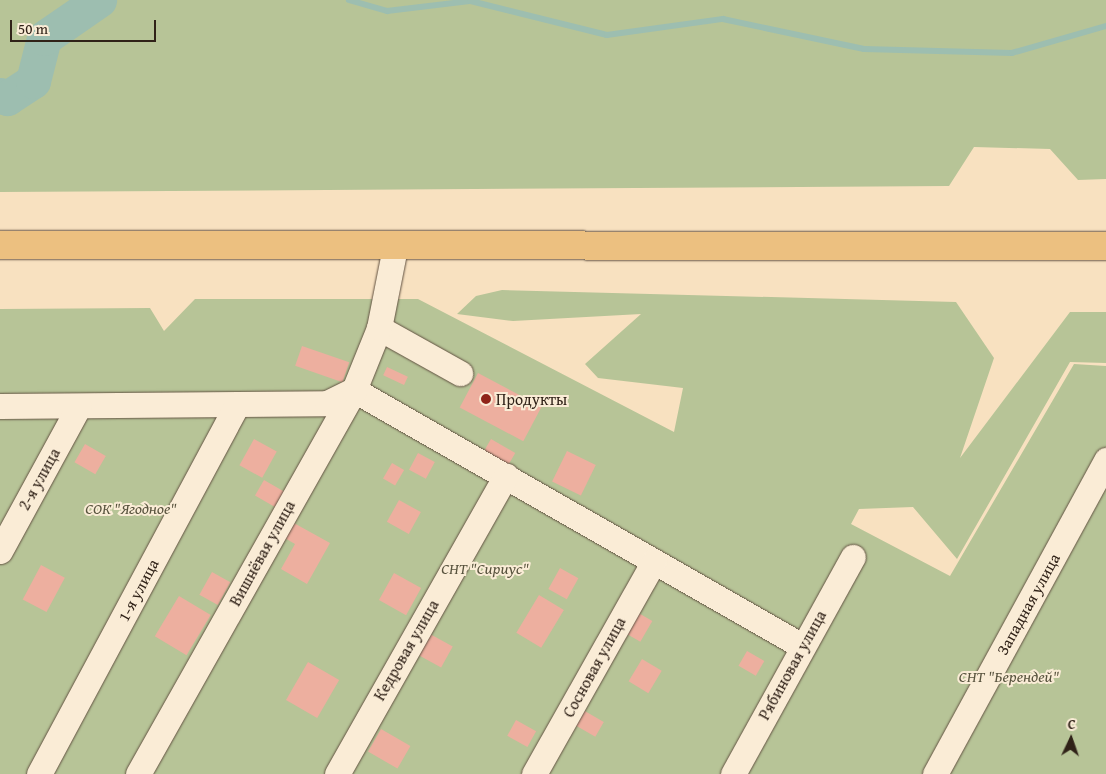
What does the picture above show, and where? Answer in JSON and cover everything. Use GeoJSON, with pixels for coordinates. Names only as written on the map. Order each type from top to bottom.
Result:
{"type":"FeatureCollection","features":[{"type":"Feature","properties":{"kind":"main road"},"geometry":{"type":"LineString","coordinates":[[0,246],[1106,246]]}},
{"type":"Feature","properties":{"kind":"street","name":"Вишнёвая улица"},"geometry":{"type":"LineString","coordinates":[[138,774],[354,390],[379,328],[395,247]]}},
{"type":"Feature","properties":{"kind":"street"},"geometry":{"type":"LineString","coordinates":[[379,328],[460,373]]}},
{"type":"Feature","properties":{"kind":"street"},"geometry":{"type":"LineString","coordinates":[[0,406],[327,403],[354,390],[506,475],[802,646]]}},
{"type":"Feature","properties":{"kind":"street","name":"1-я улица"},"geometry":{"type":"LineString","coordinates":[[39,774],[237,405]]}},
{"type":"Feature","properties":{"kind":"street","name":"2-я улица"},"geometry":{"type":"LineString","coordinates":[[0,551],[79,406]]}},
{"type":"Feature","properties":{"kind":"street","name":"Западная улица"},"geometry":{"type":"LineString","coordinates":[[935,774],[1106,460]]}},
{"type":"Feature","properties":{"kind":"street","name":"Кедровая улица"},"geometry":{"type":"LineString","coordinates":[[337,774],[506,475]]}},
{"type":"Feature","properties":{"kind":"street","name":"Рябиновая улица"},"geometry":{"type":"LineString","coordinates":[[733,774],[852,558]]}},
{"type":"Feature","properties":{"kind":"street","name":"Сосновая улица"},"geometry":{"type":"LineString","coordinates":[[534,774],[654,561]]}},
{"type":"Feature","properties":{"kind":"green space"},"geometry":{"type":"Polygon","coordinates":[[[0,0],[1106,0],[1106,179],[1078,180],[1050,149],[974,147],[949,186],[0,192],[0,0]]]}},
{"type":"Feature","properties":{"kind":"green space"},"geometry":{"type":"Polygon","coordinates":[[[502,290],[956,302],[994,358],[960,458],[1070,312],[1106,312],[1106,363],[1070,362],[957,559],[913,507],[859,509],[851,524],[950,576],[1074,364],[1106,366],[1106,774],[0,774],[0,309],[150,308],[164,331],[195,299],[418,299],[674,432],[683,388],[598,378],[585,364],[641,314],[513,321],[457,314],[476,296],[502,290]]]}},
{"type":"Feature","properties":{"kind":"building"},"geometry":{"type":"Polygon","coordinates":[[[302,346],[349,362],[342,382],[295,366],[302,346]]]}},
{"type":"Feature","properties":{"kind":"building"},"geometry":{"type":"Polygon","coordinates":[[[387,367],[408,377],[404,385],[383,375],[387,367]]]}},
{"type":"Feature","properties":{"kind":"building"},"geometry":{"type":"Polygon","coordinates":[[[478,373],[542,407],[523,441],[460,407],[478,373]]]}},
{"type":"Feature","properties":{"kind":"building"},"geometry":{"type":"Polygon","coordinates":[[[254,439],[277,452],[262,478],[239,465],[254,439]]]}},
{"type":"Feature","properties":{"kind":"building"},"geometry":{"type":"Polygon","coordinates":[[[491,439],[515,453],[508,465],[484,451],[491,439]]]}},
{"type":"Feature","properties":{"kind":"building"},"geometry":{"type":"Polygon","coordinates":[[[85,444],[106,456],[95,474],[74,462],[85,444]]]}},
{"type":"Feature","properties":{"kind":"building"},"geometry":{"type":"Polygon","coordinates":[[[567,451],[596,465],[581,496],[552,482],[567,451]]]}},
{"type":"Feature","properties":{"kind":"building"},"geometry":{"type":"Polygon","coordinates":[[[418,453],[435,462],[426,479],[409,470],[418,453]]]}},
{"type":"Feature","properties":{"kind":"building"},"geometry":{"type":"Polygon","coordinates":[[[392,463],[404,470],[395,486],[383,479],[392,463]]]}},
{"type":"Feature","properties":{"kind":"building"},"geometry":{"type":"Polygon","coordinates":[[[264,480],[285,492],[276,508],[255,496],[264,480]]]}},
{"type":"Feature","properties":{"kind":"building"},"geometry":{"type":"Polygon","coordinates":[[[399,500],[421,512],[409,534],[387,522],[399,500]]]}},
{"type":"Feature","properties":{"kind":"building"},"geometry":{"type":"Polygon","coordinates":[[[292,522],[330,543],[307,584],[281,569],[295,544],[283,537],[292,522]]]}},
{"type":"Feature","properties":{"kind":"building"},"geometry":{"type":"Polygon","coordinates":[[[41,565],[65,578],[47,612],[23,599],[41,565]]]}},
{"type":"Feature","properties":{"kind":"building"},"geometry":{"type":"Polygon","coordinates":[[[560,568],[578,578],[567,599],[548,589],[560,568]]]}},
{"type":"Feature","properties":{"kind":"building"},"geometry":{"type":"Polygon","coordinates":[[[212,572],[230,582],[218,605],[199,595],[212,572]]]}},
{"type":"Feature","properties":{"kind":"building"},"geometry":{"type":"Polygon","coordinates":[[[394,573],[421,588],[406,615],[379,600],[394,573]]]}},
{"type":"Feature","properties":{"kind":"building"},"geometry":{"type":"Polygon","coordinates":[[[539,595],[564,610],[541,648],[516,633],[539,595]]]}},
{"type":"Feature","properties":{"kind":"building"},"geometry":{"type":"Polygon","coordinates":[[[179,596],[211,615],[187,655],[155,636],[179,596]]]}},
{"type":"Feature","properties":{"kind":"building"},"geometry":{"type":"Polygon","coordinates":[[[635,611],[652,621],[640,642],[623,632],[635,611]]]}},
{"type":"Feature","properties":{"kind":"building"},"geometry":{"type":"Polygon","coordinates":[[[430,634],[453,647],[441,668],[418,655],[430,634]]]}},
{"type":"Feature","properties":{"kind":"building"},"geometry":{"type":"Polygon","coordinates":[[[747,651],[764,661],[756,676],[738,666],[747,651]]]}},
{"type":"Feature","properties":{"kind":"building"},"geometry":{"type":"Polygon","coordinates":[[[642,659],[662,671],[648,693],[629,681],[642,659]]]}},
{"type":"Feature","properties":{"kind":"building"},"geometry":{"type":"Polygon","coordinates":[[[308,662],[339,680],[317,718],[286,700],[308,662]]]}},
{"type":"Feature","properties":{"kind":"building"},"geometry":{"type":"Polygon","coordinates":[[[583,710],[604,722],[595,737],[574,725],[583,710]]]}},
{"type":"Feature","properties":{"kind":"building"},"geometry":{"type":"Polygon","coordinates":[[[516,720],[536,731],[527,747],[507,736],[516,720]]]}},
{"type":"Feature","properties":{"kind":"building"},"geometry":{"type":"Polygon","coordinates":[[[381,729],[410,746],[397,769],[368,752],[381,729]]]}},
{"type":"Feature","properties":{"kind":"waterway"},"geometry":{"type":"LineString","coordinates":[[0,95],[7,98],[33,81],[44,38],[99,0]]}},
{"type":"Feature","properties":{"kind":"waterway"},"geometry":{"type":"LineString","coordinates":[[349,0],[387,11],[471,1],[607,35],[723,19],[864,49],[1012,53],[1106,26]]}},
{"type":"Feature","properties":{"kind":"place","name":"Продукты"},"geometry":{"type":"Point","coordinates":[486,399]}},
{"type":"Feature","properties":{"kind":"park label","name":"СОК \"Ягодное\""},"geometry":{"type":"Point","coordinates":[131,508]}},
{"type":"Feature","properties":{"kind":"park label","name":"СНТ \"Сириус\""},"geometry":{"type":"Point","coordinates":[485,568]}},
{"type":"Feature","properties":{"kind":"park label","name":"СНТ \"Берендей\""},"geometry":{"type":"Point","coordinates":[1009,676]}}]}
